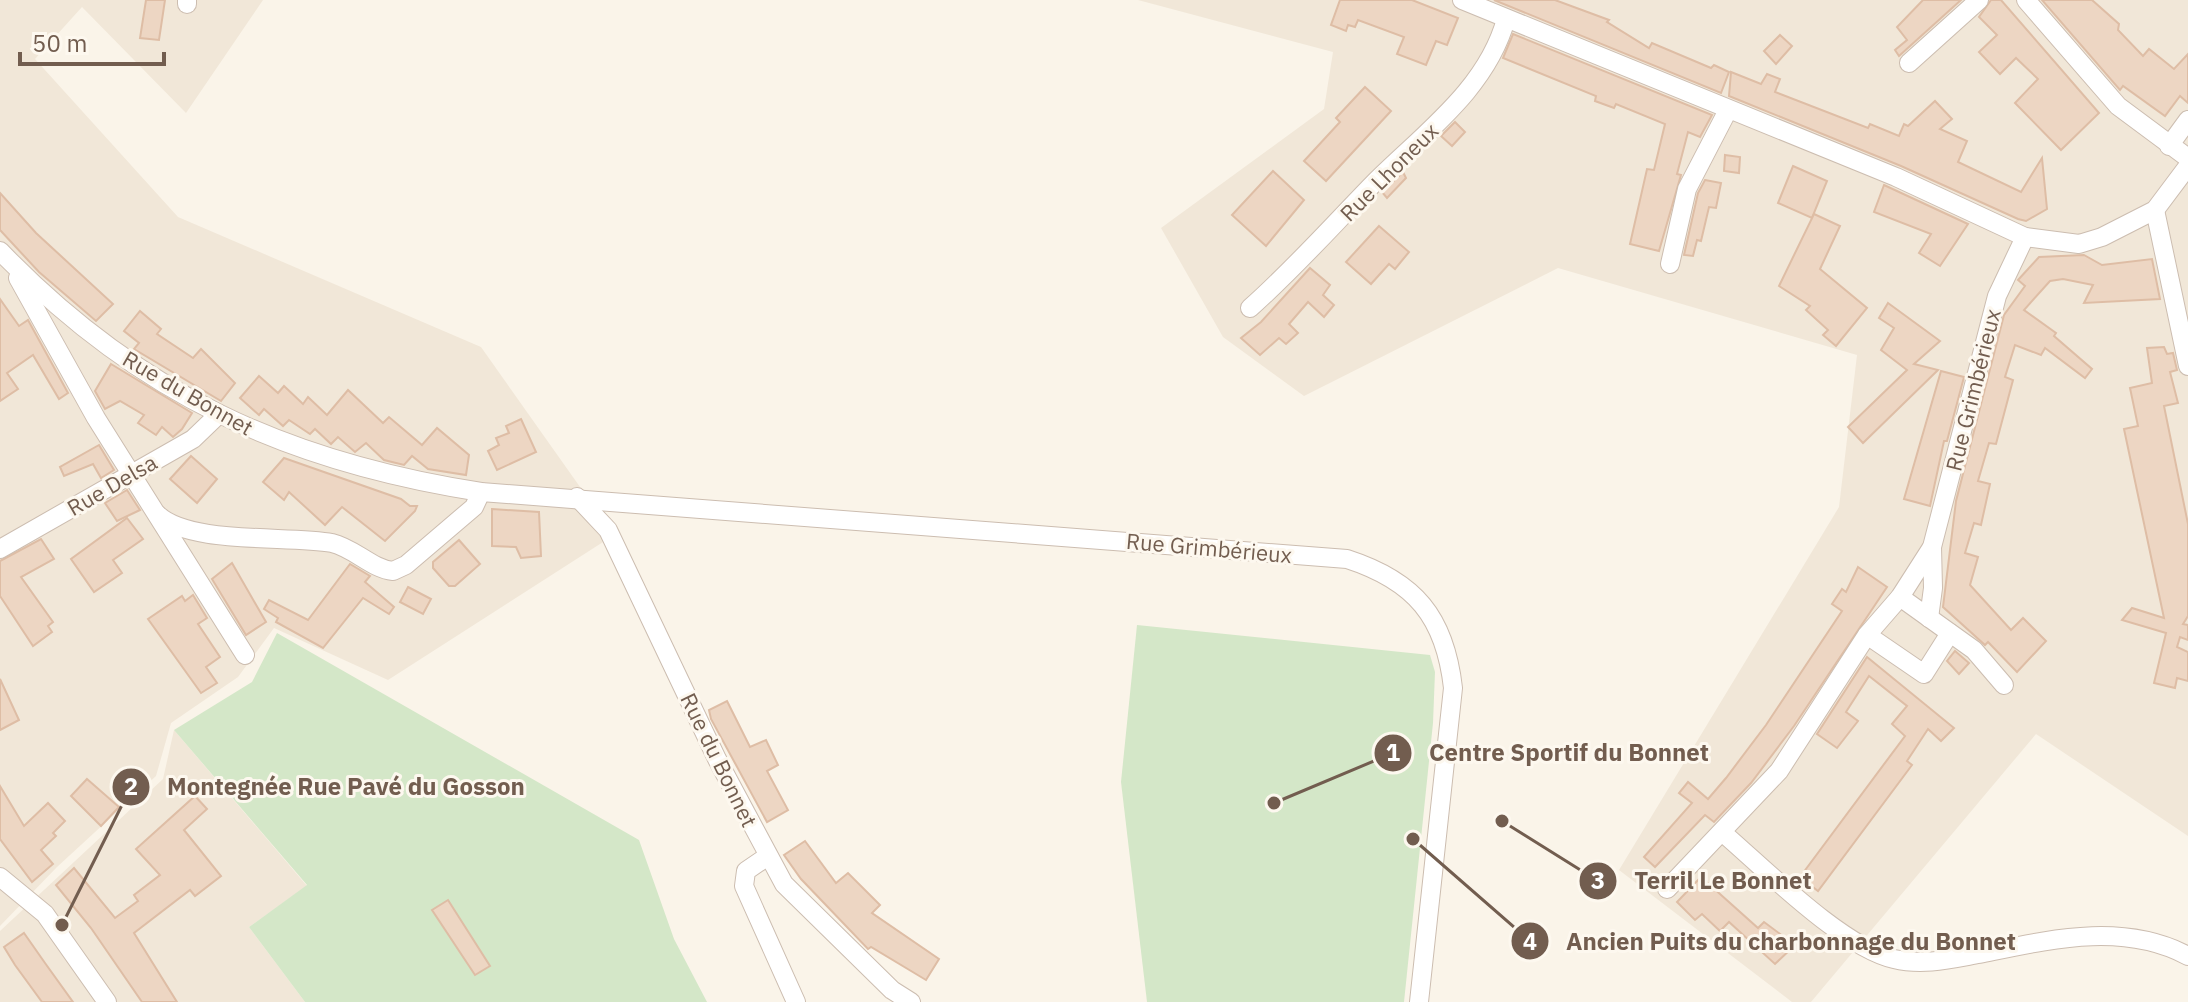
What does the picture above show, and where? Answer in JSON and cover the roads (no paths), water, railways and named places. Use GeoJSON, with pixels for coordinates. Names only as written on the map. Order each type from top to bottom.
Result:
{"type":"FeatureCollection","features":[{"type":"Feature","properties":{"kind":"street"},"geometry":{"type":"LineString","coordinates":[[1462,0],[1955,202],[2025,237],[2079,244],[2102,237],[2155,210],[2188,166]]}},
{"type":"Feature","properties":{"kind":"street"},"geometry":{"type":"LineString","coordinates":[[1909,63],[1979,0]]}},
{"type":"Feature","properties":{"kind":"street"},"geometry":{"type":"LineString","coordinates":[[2026,0],[2118,106],[2188,158]]}},
{"type":"Feature","properties":{"kind":"street","name":"Rue Lhoneux"},"geometry":{"type":"LineString","coordinates":[[1250,308],[1305,259],[1374,183],[1449,113],[1483,68],[1501,37],[1506,19]]}},
{"type":"Feature","properties":{"kind":"street"},"geometry":{"type":"LineString","coordinates":[[1670,264],[1687,189],[1728,110]]}},
{"type":"Feature","properties":{"kind":"street"},"geometry":{"type":"LineString","coordinates":[[2169,146],[2188,120]]}},
{"type":"Feature","properties":{"kind":"street"},"geometry":{"type":"LineString","coordinates":[[2155,210],[2188,366]]}},
{"type":"Feature","properties":{"kind":"street","name":"Rue Grimbérieux"},"geometry":{"type":"LineString","coordinates":[[1929,618],[1933,588],[1932,547],[1997,296],[2025,237]]}},
{"type":"Feature","properties":{"kind":"street","name":"Rue du Bonnet"},"geometry":{"type":"LineString","coordinates":[[0,251],[44,296],[114,350],[219,414],[315,455],[372,472],[481,492],[577,497],[608,530],[705,735],[784,884],[837,939],[892,990],[911,1002]]}},
{"type":"Feature","properties":{"kind":"street","name":"Rue du Bonnet"},"geometry":{"type":"LineString","coordinates":[[14,266],[21,287],[130,473],[245,655]]}},
{"type":"Feature","properties":{"kind":"street","name":"Rue Delsa"},"geometry":{"type":"LineString","coordinates":[[0,549],[193,439],[219,414]]}},
{"type":"Feature","properties":{"kind":"street","name":"Rue du Bonnet"},"geometry":{"type":"LineString","coordinates":[[152,509],[164,521],[179,528],[333,544],[393,571],[406,565],[474,507],[481,492]]}},
{"type":"Feature","properties":{"kind":"street","name":"Rue Grimbérieux"},"geometry":{"type":"LineString","coordinates":[[577,497],[1347,559],[1395,580],[1405,586],[1432,617],[1449,652],[1453,688],[1419,1002]]}},
{"type":"Feature","properties":{"kind":"street","name":"Rue Grimbérieux"},"geometry":{"type":"LineString","coordinates":[[1667,889],[1779,771],[1867,635],[1900,597],[1932,547]]}},
{"type":"Feature","properties":{"kind":"street"},"geometry":{"type":"LineString","coordinates":[[1900,597],[1974,650],[2004,685]]}},
{"type":"Feature","properties":{"kind":"street"},"geometry":{"type":"LineString","coordinates":[[1867,635],[1924,674],[1950,633]]}},
{"type":"Feature","properties":{"kind":"street"},"geometry":{"type":"LineString","coordinates":[[1723,833],[1851,938],[1893,959],[1942,961],[2071,937],[2100,935],[2158,944],[2188,956]]}},
{"type":"Feature","properties":{"kind":"street"},"geometry":{"type":"LineString","coordinates":[[768,856],[746,871],[744,886],[796,1002]]}},
{"type":"Feature","properties":{"kind":"street"},"geometry":{"type":"LineString","coordinates":[[0,877],[15,885],[45,914],[107,1002]]}},
{"type":"Feature","properties":{"kind":"place","name":"Centre Sportif du Bonnet"},"geometry":{"type":"Point","coordinates":[1274,803]}},
{"type":"Feature","properties":{"kind":"place","name":"Terril Le Bonnet"},"geometry":{"type":"Point","coordinates":[1502,821]}},
{"type":"Feature","properties":{"kind":"place","name":"Ancien Puits du charbonnage du Bonnet"},"geometry":{"type":"Point","coordinates":[1413,839]}},
{"type":"Feature","properties":{"kind":"place","name":"Montegnée Rue Pavé du Gosson"},"geometry":{"type":"Point","coordinates":[62,925]}}]}
